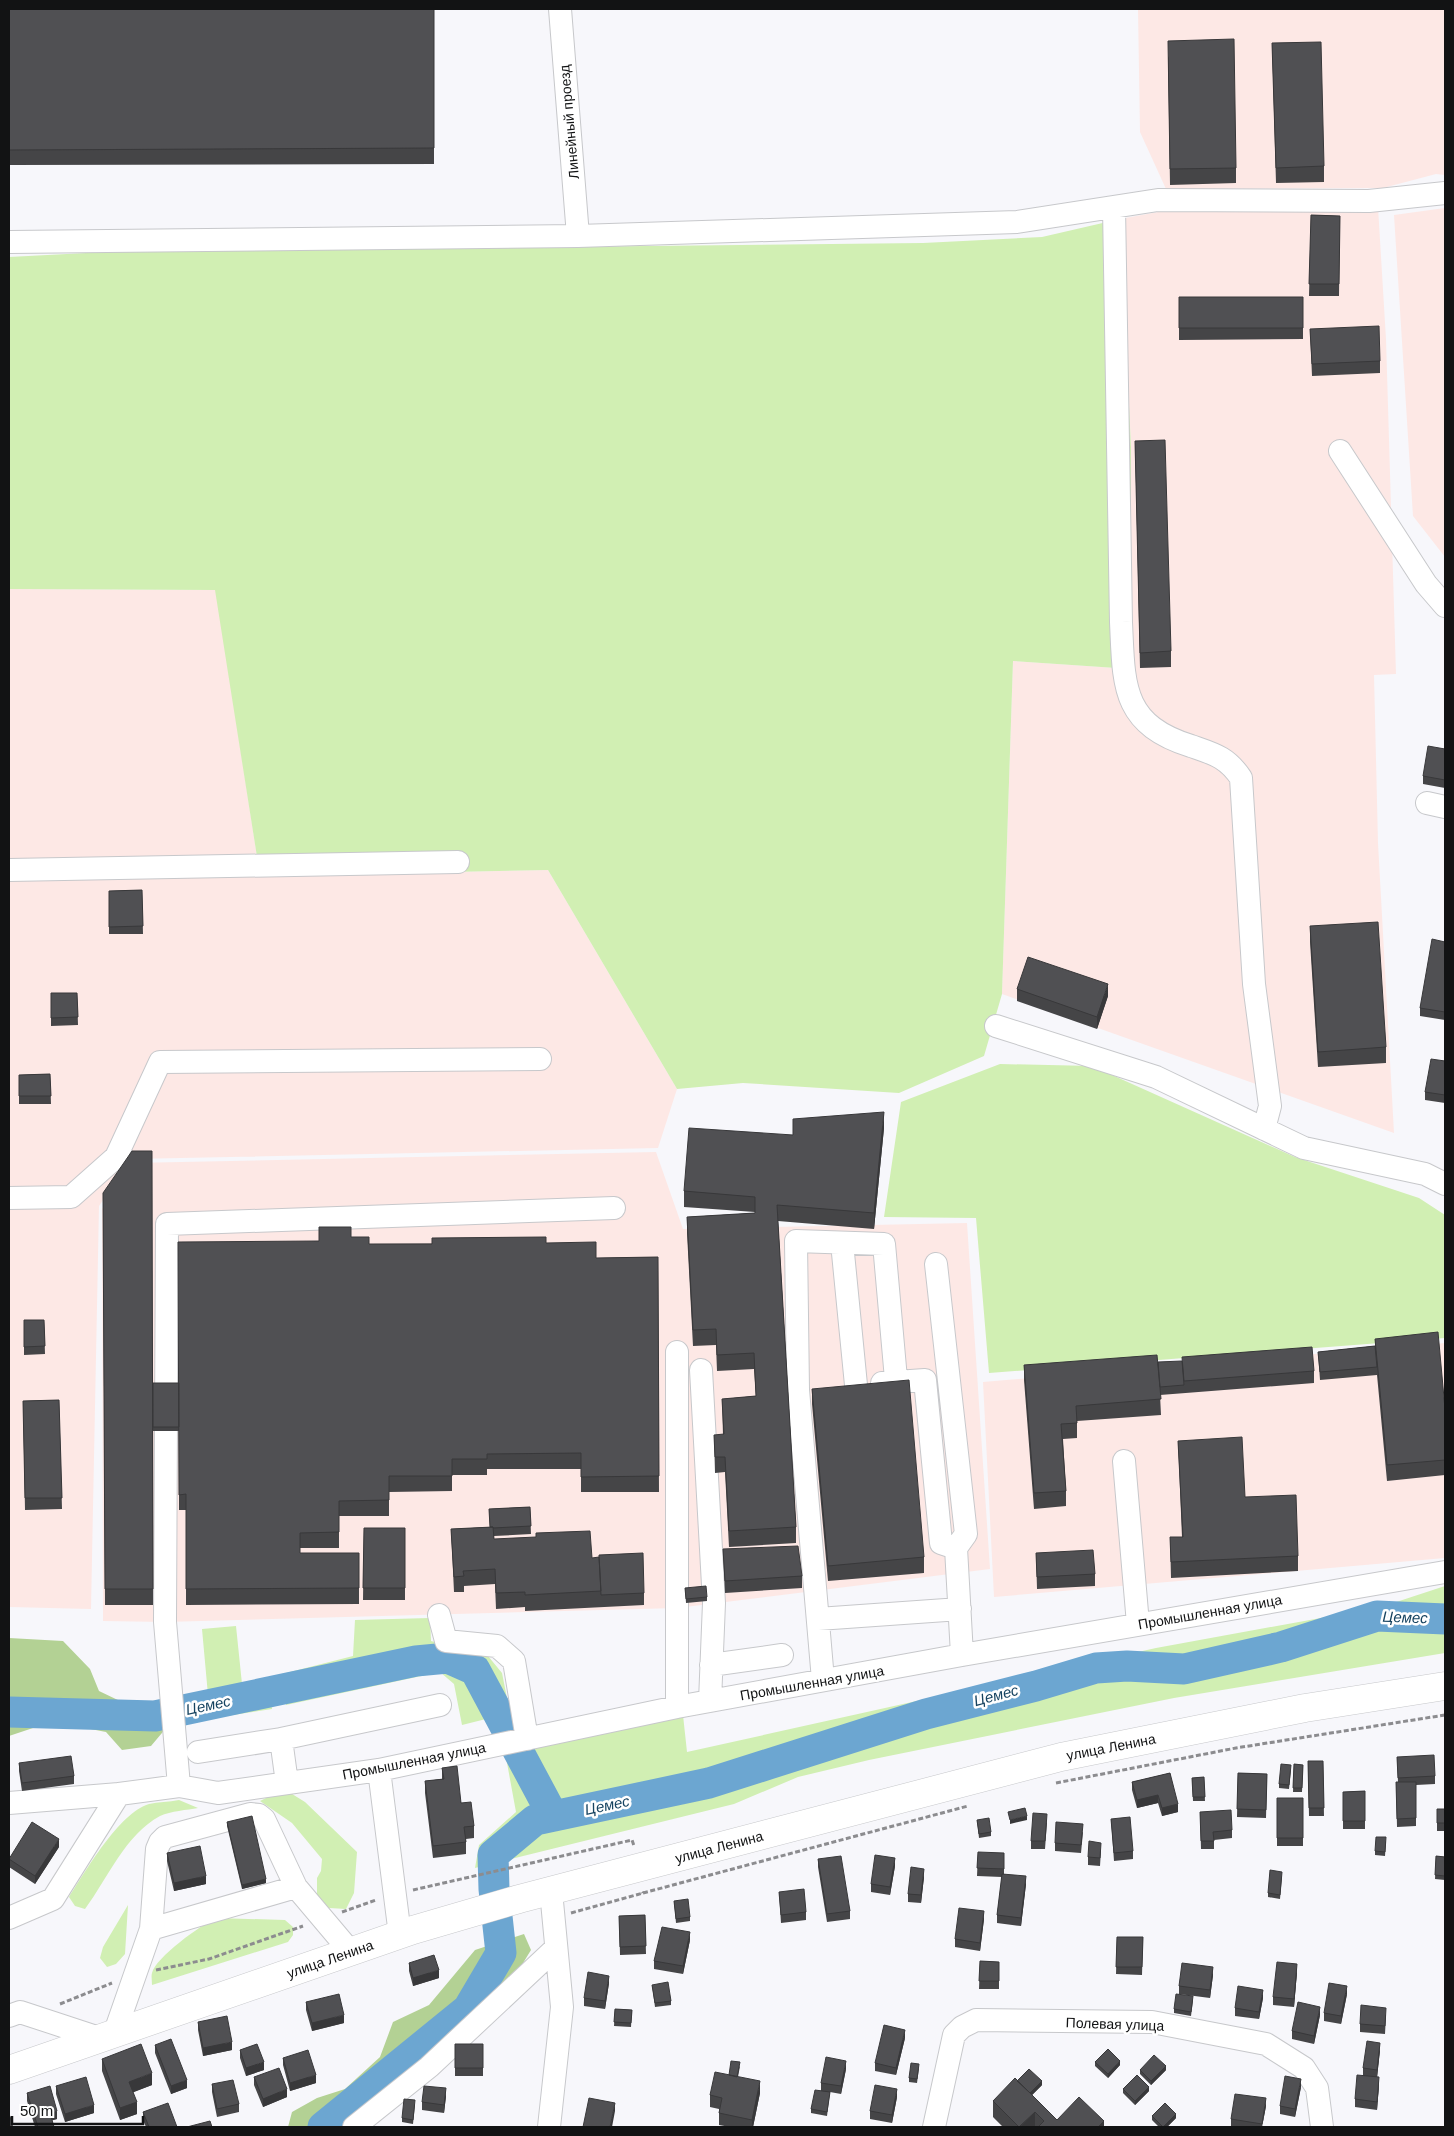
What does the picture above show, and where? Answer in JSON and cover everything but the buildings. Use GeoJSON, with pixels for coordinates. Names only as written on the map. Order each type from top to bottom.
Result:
{"type":"FeatureCollection","features":[{"type":"Feature","properties":{"kind":"highway","name":"улица Ленина"},"geometry":{"type":"LineString","coordinates":[[9,2070],[400,1935],[520,1899],[1061,1757],[1305,1708],[1445,1686]]}},
{"type":"Feature","properties":{"kind":"street","name":"Линейный проезд"},"geometry":{"type":"LineString","coordinates":[[560,9],[578,236]]}},
{"type":"Feature","properties":{"kind":"street"},"geometry":{"type":"LineString","coordinates":[[9,242],[578,236],[1017,222],[1158,200],[1369,201],[1445,193]]}},
{"type":"Feature","properties":{"kind":"street"},"geometry":{"type":"LineString","coordinates":[[1114,207],[1121,622],[1124,677],[1137,714],[1150,727],[1165,737],[1223,758],[1231,764],[1241,778],[1254,984],[1270,1106],[1264,1128]]}},
{"type":"Feature","properties":{"kind":"street"},"geometry":{"type":"LineString","coordinates":[[1340,451],[1426,584],[1445,606]]}},
{"type":"Feature","properties":{"kind":"street"},"geometry":{"type":"LineString","coordinates":[[9,870],[458,862]]}},
{"type":"Feature","properties":{"kind":"street"},"geometry":{"type":"LineString","coordinates":[[996,1026],[1156,1077],[1304,1148],[1435,1179]]}},
{"type":"Feature","properties":{"kind":"street"},"geometry":{"type":"LineString","coordinates":[[9,1198],[71,1197],[116,1157],[160,1062],[540,1059]]}},
{"type":"Feature","properties":{"kind":"street"},"geometry":{"type":"LineString","coordinates":[[179,1786],[165,1622],[167,1224],[614,1208]]}},
{"type":"Feature","properties":{"kind":"street"},"geometry":{"type":"LineString","coordinates":[[827,1388],[796,1241],[884,1244],[896,1379]]}},
{"type":"Feature","properties":{"kind":"street"},"geometry":{"type":"LineString","coordinates":[[823,1680],[818,1618],[827,1388],[842,1243]]}},
{"type":"Feature","properties":{"kind":"street"},"geometry":{"type":"LineString","coordinates":[[936,1264],[966,1534],[956,1548],[962,1655]]}},
{"type":"Feature","properties":{"kind":"street"},"geometry":{"type":"LineString","coordinates":[[677,1352],[677,1707]]}},
{"type":"Feature","properties":{"kind":"street"},"geometry":{"type":"LineString","coordinates":[[701,1370],[714,1604],[710,1701]]}},
{"type":"Feature","properties":{"kind":"street"},"geometry":{"type":"LineString","coordinates":[[827,1388],[925,1380],[948,1376]]}},
{"type":"Feature","properties":{"kind":"street"},"geometry":{"type":"LineString","coordinates":[[925,1380],[941,1543],[956,1548]]}},
{"type":"Feature","properties":{"kind":"street"},"geometry":{"type":"LineString","coordinates":[[1124,1461],[1138,1624]]}},
{"type":"Feature","properties":{"kind":"street","name":"Промышленная улица"},"geometry":{"type":"LineString","coordinates":[[9,1803],[119,1794],[179,1786],[218,1793],[379,1770],[677,1707],[1138,1624],[1445,1572]]}},
{"type":"Feature","properties":{"kind":"street"},"geometry":{"type":"LineString","coordinates":[[818,1618],[960,1609]]}},
{"type":"Feature","properties":{"kind":"street"},"geometry":{"type":"LineString","coordinates":[[439,1615],[446,1641],[497,1646],[514,1661],[527,1739]]}},
{"type":"Feature","properties":{"kind":"street"},"geometry":{"type":"LineString","coordinates":[[711,1665],[782,1655]]}},
{"type":"Feature","properties":{"kind":"street"},"geometry":{"type":"LineString","coordinates":[[198,1752],[281,1739],[440,1705]]}},
{"type":"Feature","properties":{"kind":"street"},"geometry":{"type":"LineString","coordinates":[[281,1739],[288,1783]]}},
{"type":"Feature","properties":{"kind":"street"},"geometry":{"type":"LineString","coordinates":[[379,1770],[400,1935]]}},
{"type":"Feature","properties":{"kind":"street"},"geometry":{"type":"LineString","coordinates":[[9,1918],[53,1899],[119,1794]]}},
{"type":"Feature","properties":{"kind":"street"},"geometry":{"type":"LineString","coordinates":[[9,2016],[20,2012],[107,2035],[136,1974],[151,1928],[157,1849],[165,1837],[250,1814],[259,1815],[264,1819],[296,1887],[350,1952]]}},
{"type":"Feature","properties":{"kind":"street"},"geometry":{"type":"LineString","coordinates":[[151,1928],[296,1887]]}},
{"type":"Feature","properties":{"kind":"street"},"geometry":{"type":"LineString","coordinates":[[549,2127],[562,2007],[551,1891]]}},
{"type":"Feature","properties":{"kind":"street"},"geometry":{"type":"LineString","coordinates":[[354,2127],[429,2068],[556,1948]]}},
{"type":"Feature","properties":{"kind":"street","name":"Полевая улица"},"geometry":{"type":"LineString","coordinates":[[934,2127],[954,2035],[962,2026],[976,2020],[1152,2022],[1266,2044],[1304,2068],[1317,2088],[1322,2127]]}},
{"type":"Feature","properties":{"kind":"path"},"geometry":{"type":"LineString","coordinates":[[1056,1783],[1236,1748],[1445,1715]]}},
{"type":"Feature","properties":{"kind":"path"},"geometry":{"type":"LineString","coordinates":[[643,1893],[969,1806]]}},
{"type":"Feature","properties":{"kind":"path"},"geometry":{"type":"LineString","coordinates":[[32,2016],[136,1974],[209,1959],[394,1894],[518,1866]]}},
{"type":"Feature","properties":{"kind":"shaded area"},"geometry":{"type":"Polygon","coordinates":[[[1138,9],[1445,9],[1445,175],[1436,174],[1383,188],[1166,189],[1140,132],[1138,9]]]}},
{"type":"Feature","properties":{"kind":"shaded area"},"geometry":{"type":"Polygon","coordinates":[[[1378,207],[1386,339],[1396,674],[1374,675],[1378,843],[1394,1133],[1002,994],[1013,661],[1131,669],[1131,447],[1120,219],[1169,210],[1378,207]]]}},
{"type":"Feature","properties":{"kind":"shaded area"},"geometry":{"type":"Polygon","coordinates":[[[1445,208],[1445,557],[1413,516],[1394,215],[1445,208]]]}},
{"type":"Feature","properties":{"kind":"shaded area"},"geometry":{"type":"Polygon","coordinates":[[[9,589],[216,590],[260,876],[548,870],[677,1089],[658,1148],[131,1159],[99,1206],[91,1609],[9,1607],[9,589]]]}},
{"type":"Feature","properties":{"kind":"shaded area"},"geometry":{"type":"Polygon","coordinates":[[[656,1152],[683,1229],[967,1223],[990,1569],[677,1608],[165,1622],[103,1621],[102,1209],[131,1163],[656,1152]]]}},
{"type":"Feature","properties":{"kind":"shaded area"},"geometry":{"type":"Polygon","coordinates":[[[1445,1343],[1445,1558],[994,1597],[983,1382],[1445,1343]]]}},
{"type":"Feature","properties":{"kind":"green space"},"geometry":{"type":"Polygon","coordinates":[[[1120,219],[1131,447],[1131,669],[1013,661],[1002,994],[984,1056],[899,1093],[743,1083],[677,1089],[548,870],[260,876],[215,590],[9,589],[9,257],[105,252],[923,243],[1042,237],[1120,219]]]}},
{"type":"Feature","properties":{"kind":"green space"},"geometry":{"type":"Polygon","coordinates":[[[1000,1064],[1092,1066],[1295,1157],[1419,1198],[1445,1215],[1445,1338],[989,1373],[976,1218],[884,1217],[901,1102],[1000,1064]]]}},
{"type":"Feature","properties":{"kind":"green space"},"geometry":{"type":"Polygon","coordinates":[[[1445,1586],[1445,1653],[1174,1698],[869,1760],[798,1777],[734,1804],[475,1868],[479,1845],[516,1812],[505,1752],[683,1715],[687,1752],[1156,1648],[1381,1607],[1445,1586]]]}},
{"type":"Feature","properties":{"kind":"green space"},"geometry":{"type":"Polygon","coordinates":[[[430,1618],[431,1641],[488,1656],[502,1673],[510,1713],[462,1725],[454,1684],[440,1672],[286,1705],[282,1674],[353,1656],[355,1620],[430,1618]]]}},
{"type":"Feature","properties":{"kind":"green space"},"geometry":{"type":"Polygon","coordinates":[[[236,1626],[242,1684],[270,1678],[272,1709],[180,1723],[177,1698],[208,1695],[202,1629],[236,1626]]]}},
{"type":"Feature","properties":{"kind":"green space"},"geometry":{"type":"Polygon","coordinates":[[[9,1638],[63,1641],[90,1669],[99,1691],[122,1702],[155,1706],[167,1727],[151,1746],[122,1750],[106,1732],[75,1726],[39,1726],[9,1736],[9,1638]]]}},
{"type":"Feature","properties":{"kind":"green space"},"geometry":{"type":"Polygon","coordinates":[[[284,1789],[305,1802],[357,1852],[354,1893],[346,1909],[329,1908],[317,1899],[317,1878],[321,1871],[322,1859],[292,1823],[260,1801],[284,1789]]]}},
{"type":"Feature","properties":{"kind":"green space"},"geometry":{"type":"Polygon","coordinates":[[[179,1800],[198,1808],[164,1814],[148,1824],[137,1834],[118,1858],[85,1909],[75,1906],[69,1897],[93,1859],[126,1819],[149,1804],[179,1800]]]}},
{"type":"Feature","properties":{"kind":"green space"},"geometry":{"type":"Polygon","coordinates":[[[128,1905],[125,1954],[116,1964],[107,1967],[100,1958],[103,1947],[128,1905]]]}},
{"type":"Feature","properties":{"kind":"green space"},"geometry":{"type":"Polygon","coordinates":[[[216,1918],[285,1920],[293,1927],[293,1935],[288,1942],[152,1985],[152,1973],[155,1966],[170,1950],[200,1927],[216,1918]]]}},
{"type":"Feature","properties":{"kind":"green space"},"geometry":{"type":"Polygon","coordinates":[[[524,1934],[531,1950],[512,1981],[343,2127],[288,2127],[292,2112],[317,2098],[345,2089],[380,2057],[393,2022],[429,2005],[475,1950],[524,1934]]]}},
{"type":"Feature","properties":{"kind":"waterway","name":"Цемес"},"geometry":{"type":"LineString","coordinates":[[323,2127],[468,2009],[501,1953],[494,1889],[493,1855],[535,1820],[709,1783],[926,1714],[1036,1686],[1096,1668],[1127,1666],[1184,1669],[1281,1647],[1377,1616],[1445,1619]]}},
{"type":"Feature","properties":{"kind":"waterway","name":"Цемес"},"geometry":{"type":"LineString","coordinates":[[9,1712],[155,1716],[416,1661],[448,1658],[475,1670],[553,1816]]}}]}
